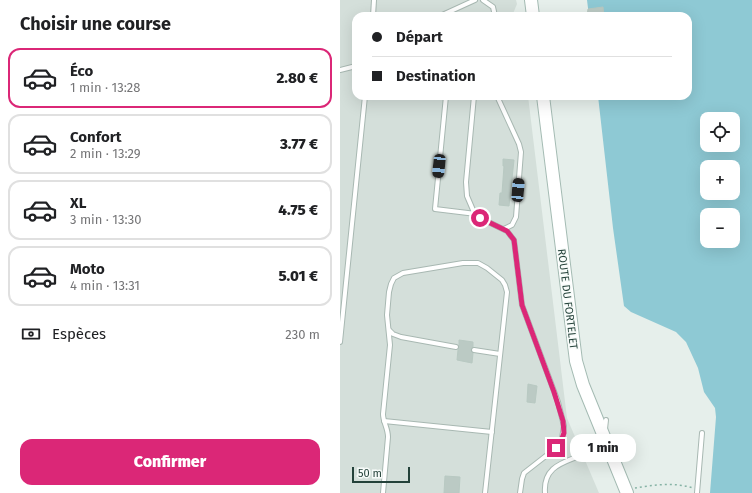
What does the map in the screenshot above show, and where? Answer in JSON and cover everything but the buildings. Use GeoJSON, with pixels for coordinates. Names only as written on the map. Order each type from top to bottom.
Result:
{"type":"FeatureCollection","features":[{"type":"Feature","properties":{"kind":"main road"},"geometry":{"type":"LineString","coordinates":[[533,1],[533,12]]}},
{"type":"Feature","properties":{"kind":"main road"},"geometry":{"type":"LineString","coordinates":[[533,1],[538,12]]}},
{"type":"Feature","properties":{"kind":"main road","name":"ROUTE DU FORTELET"},"geometry":{"type":"LineString","coordinates":[[543,100],[575,355],[581,379],[615,463],[631,492]]}},
{"type":"Feature","properties":{"kind":"main road","name":"ROUTE DU FORTELET"},"geometry":{"type":"LineString","coordinates":[[551,100],[583,353],[589,377],[606,420],[631,492]]}},
{"type":"Feature","properties":{"kind":"lane"},"geometry":{"type":"LineString","coordinates":[[373,12],[374,0]]}},
{"type":"Feature","properties":{"kind":"lane"},"geometry":{"type":"LineString","coordinates":[[449,12],[475,0]]}},
{"type":"Feature","properties":{"kind":"lane"},"geometry":{"type":"LineString","coordinates":[[483,0],[493,8],[494,12]]}},
{"type":"Feature","properties":{"kind":"lane"},"geometry":{"type":"LineString","coordinates":[[529,12],[533,1]]}},
{"type":"Feature","properties":{"kind":"lane"},"geometry":{"type":"LineString","coordinates":[[340,70],[352,67]]}},
{"type":"Feature","properties":{"kind":"lane"},"geometry":{"type":"LineString","coordinates":[[340,342],[365,100]]}},
{"type":"Feature","properties":{"kind":"lane"},"geometry":{"type":"LineString","coordinates":[[446,100],[435,209],[476,214]]}},
{"type":"Feature","properties":{"kind":"lane"},"geometry":{"type":"LineString","coordinates":[[474,100],[466,187],[468,200],[476,214],[484,220],[504,229],[511,235],[515,242],[522,305],[559,407],[564,430],[561,441],[553,451],[524,473],[520,493]]}},
{"type":"Feature","properties":{"kind":"lane"},"geometry":{"type":"LineString","coordinates":[[499,100],[519,144],[521,152],[516,217],[512,225],[504,229]]}},
{"type":"Feature","properties":{"kind":"lane"},"geometry":{"type":"LineString","coordinates":[[383,493],[388,434],[383,414],[389,350],[387,315],[391,284],[396,276],[406,272],[463,263],[478,263],[498,276],[504,282],[507,296],[486,493]]}},
{"type":"Feature","properties":{"kind":"lane"},"geometry":{"type":"LineString","coordinates":[[388,329],[401,337],[456,347]]}},
{"type":"Feature","properties":{"kind":"lane"},"geometry":{"type":"LineString","coordinates":[[474,350],[500,354]]}},
{"type":"Feature","properties":{"kind":"lane"},"geometry":{"type":"LineString","coordinates":[[545,493],[546,482],[549,474],[555,467],[588,452],[597,446],[604,435],[606,420]]}},
{"type":"Feature","properties":{"kind":"lane"},"geometry":{"type":"LineString","coordinates":[[384,421],[492,432]]}},
{"type":"Feature","properties":{"kind":"lane"},"geometry":{"type":"LineString","coordinates":[[697,491],[702,433]]}},
{"type":"Feature","properties":{"kind":"lane"},"geometry":{"type":"LineString","coordinates":[[588,452],[602,454],[615,463]]}},
{"type":"Feature","properties":{"kind":"path"},"geometry":{"type":"LineString","coordinates":[[631,492],[650,486],[684,486],[697,491]]}},
{"type":"Feature","properties":{"kind":"shaded area"},"geometry":{"type":"Polygon","coordinates":[[[340,0],[516,0],[517,4],[514,12],[352,12],[352,100],[528,100],[567,418],[599,493],[340,493],[340,0]]]}},
{"type":"Feature","properties":{"kind":"water"},"geometry":{"type":"Polygon","coordinates":[[[587,0],[752,0],[752,493],[710,493],[716,417],[715,408],[704,392],[698,368],[686,342],[676,332],[631,312],[624,306],[613,228],[598,100],[692,100],[692,12],[588,12],[587,0]]]}},
{"type":"Feature","properties":{"kind":"route"},"geometry":{"type":"LineString","coordinates":[[480,218],[507,231],[511,235],[516,246],[522,305],[563,421],[564,433],[556,448]]}}]}
